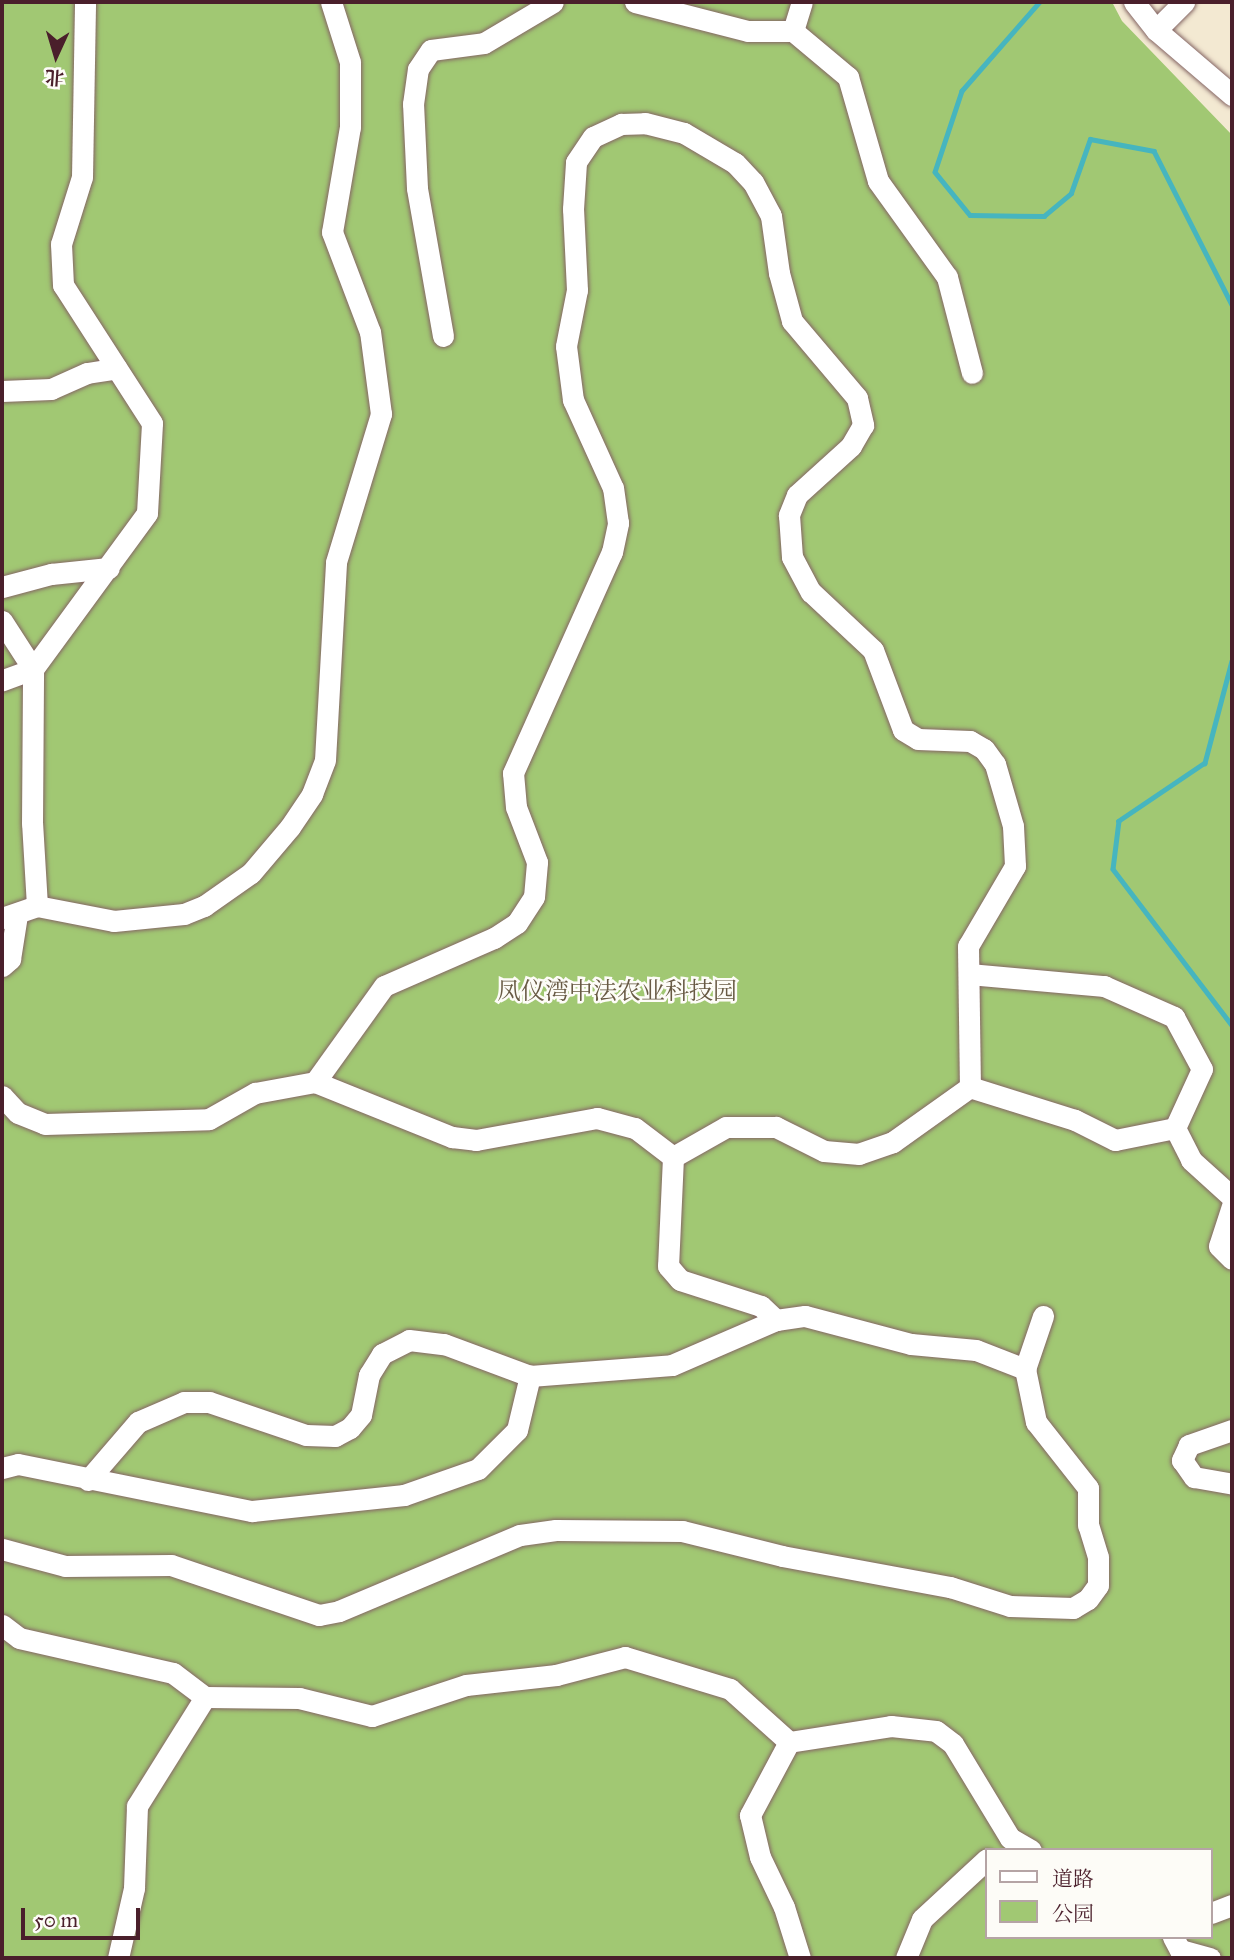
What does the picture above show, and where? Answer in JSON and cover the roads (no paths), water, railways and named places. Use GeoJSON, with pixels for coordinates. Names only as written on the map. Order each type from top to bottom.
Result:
{"type":"FeatureCollection","features":[{"type":"Feature","properties":{"kind":"street"},"geometry":{"type":"LineString","coordinates":[[2,680],[33,669],[147,513],[152,423],[63,285],[61,244],[82,177],[85,2]]}},
{"type":"Feature","properties":{"kind":"street"},"geometry":{"type":"LineString","coordinates":[[2,966],[10,959],[9,917],[37,906],[114,921],[184,914],[204,906],[251,873],[290,827],[312,794],[326,760],[336,562],[381,414],[370,332],[332,232],[350,127],[350,75],[331,2]]}},
{"type":"Feature","properties":{"kind":"street"},"geometry":{"type":"LineString","coordinates":[[443,336],[416,188],[413,104],[418,69],[431,50],[484,43],[553,2]]}},
{"type":"Feature","properties":{"kind":"street"},"geometry":{"type":"LineString","coordinates":[[635,2],[748,31],[793,31],[848,77],[878,181],[947,278],[972,373]]}},
{"type":"Feature","properties":{"kind":"street"},"geometry":{"type":"LineString","coordinates":[[793,31],[802,2]]}},
{"type":"Feature","properties":{"kind":"street"},"geometry":{"type":"LineString","coordinates":[[1134,2],[1156,30],[1232,95]]}},
{"type":"Feature","properties":{"kind":"street"},"geometry":{"type":"LineString","coordinates":[[1156,30],[1184,2]]}},
{"type":"Feature","properties":{"kind":"street"},"geometry":{"type":"LineString","coordinates":[[315,1083],[384,986],[494,938],[517,923],[534,897],[537,862],[516,807],[513,773],[612,552],[618,523],[613,488],[573,400],[566,346],[577,290],[576,162],[593,137],[621,124],[645,123],[684,133],[735,163],[753,182],[771,215],[779,273],[792,321],[857,398],[863,425],[851,446],[797,495],[788,539],[792,557],[811,592],[873,650],[903,730],[918,739],[970,741],[984,749],[995,764],[1013,826],[1015,866],[968,946],[970,1087]]}},
{"type":"Feature","properties":{"kind":"street"},"geometry":{"type":"LineString","coordinates":[[2,391],[51,389],[87,373],[117,368]]}},
{"type":"Feature","properties":{"kind":"street"},"geometry":{"type":"LineString","coordinates":[[2,587],[73,570],[109,568]]}},
{"type":"Feature","properties":{"kind":"street"},"geometry":{"type":"LineString","coordinates":[[2,621],[33,669],[32,823],[37,906]]}},
{"type":"Feature","properties":{"kind":"street"},"geometry":{"type":"LineString","coordinates":[[969,974],[1104,986],[1174,1017],[1202,1069],[1175,1128]]}},
{"type":"Feature","properties":{"kind":"street"},"geometry":{"type":"LineString","coordinates":[[2,1096],[18,1113],[45,1124],[209,1119],[255,1093],[315,1083],[452,1137],[476,1140],[597,1118],[635,1128],[673,1157]]}},
{"type":"Feature","properties":{"kind":"street"},"geometry":{"type":"LineString","coordinates":[[970,1087],[1075,1120],[1115,1140],[1175,1128]]}},
{"type":"Feature","properties":{"kind":"street"},"geometry":{"type":"LineString","coordinates":[[673,1157],[726,1127],[776,1127],[824,1151],[859,1154],[892,1142],[970,1087]]}},
{"type":"Feature","properties":{"kind":"street"},"geometry":{"type":"LineString","coordinates":[[1175,1128],[1191,1160],[1232,1197]]}},
{"type":"Feature","properties":{"kind":"street"},"geometry":{"type":"LineString","coordinates":[[673,1157],[668,1266],[688,1284],[761,1306],[776,1320]]}},
{"type":"Feature","properties":{"kind":"street"},"geometry":{"type":"LineString","coordinates":[[1232,1206],[1219,1246],[1232,1259]]}},
{"type":"Feature","properties":{"kind":"street"},"geometry":{"type":"LineString","coordinates":[[88,1480],[138,1422],[184,1402],[209,1402],[306,1435],[335,1436],[350,1428],[361,1415],[369,1375],[382,1354],[409,1340],[444,1344],[530,1376],[672,1365],[776,1320],[805,1316],[911,1344],[976,1350],[1025,1369]]}},
{"type":"Feature","properties":{"kind":"street"},"geometry":{"type":"LineString","coordinates":[[2,1549],[65,1566],[171,1565],[319,1615],[339,1611],[520,1535],[556,1530],[682,1531],[782,1556],[950,1587],[1010,1606],[1073,1608],[1088,1599],[1098,1585],[1098,1557],[1088,1524],[1088,1488],[1036,1422],[1025,1369],[1043,1316]]}},
{"type":"Feature","properties":{"kind":"street"},"geometry":{"type":"LineString","coordinates":[[2,1468],[18,1464],[252,1511],[404,1495],[478,1469],[517,1430],[530,1376]]}},
{"type":"Feature","properties":{"kind":"street"},"geometry":{"type":"LineString","coordinates":[[1232,1430],[1189,1445],[1182,1460],[1194,1477],[1232,1484]]}},
{"type":"Feature","properties":{"kind":"street"},"geometry":{"type":"LineString","coordinates":[[2,1625],[19,1638],[173,1673],[205,1697],[299,1698],[372,1716],[466,1685],[555,1675],[625,1657],[730,1689],[789,1742]]}},
{"type":"Feature","properties":{"kind":"street"},"geometry":{"type":"LineString","coordinates":[[118,1958],[134,1888],[137,1806],[205,1697]]}},
{"type":"Feature","properties":{"kind":"street"},"geometry":{"type":"LineString","coordinates":[[789,1742],[891,1726],[936,1731],[953,1744],[1004,1844],[1022,1848]]}},
{"type":"Feature","properties":{"kind":"street"},"geometry":{"type":"LineString","coordinates":[[789,1742],[750,1815],[760,1857],[785,1907],[800,1958]]}},
{"type":"Feature","properties":{"kind":"street"},"geometry":{"type":"LineString","coordinates":[[906,1958],[922,1919],[986,1860]]}},
{"type":"Feature","properties":{"kind":"street"},"geometry":{"type":"LineString","coordinates":[[1213,1912],[1232,1905]]}},
{"type":"Feature","properties":{"kind":"street"},"geometry":{"type":"LineString","coordinates":[[1174,1939],[1180,1950],[1210,1958]]}},
{"type":"Feature","properties":{"kind":"waterway"},"geometry":{"type":"LineString","coordinates":[[1040,2],[962,91],[935,172],[970,215],[1044,216],[1071,193],[1090,139],[1154,151],[1232,305]]}},
{"type":"Feature","properties":{"kind":"waterway"},"geometry":{"type":"LineString","coordinates":[[1232,661],[1205,763],[1119,821],[1113,869],[1232,1025]]}},
{"type":"Feature","properties":{"kind":"park label","name":"凤仪湾中法农业科技园"},"geometry":{"type":"Point","coordinates":[617,992]}}]}
